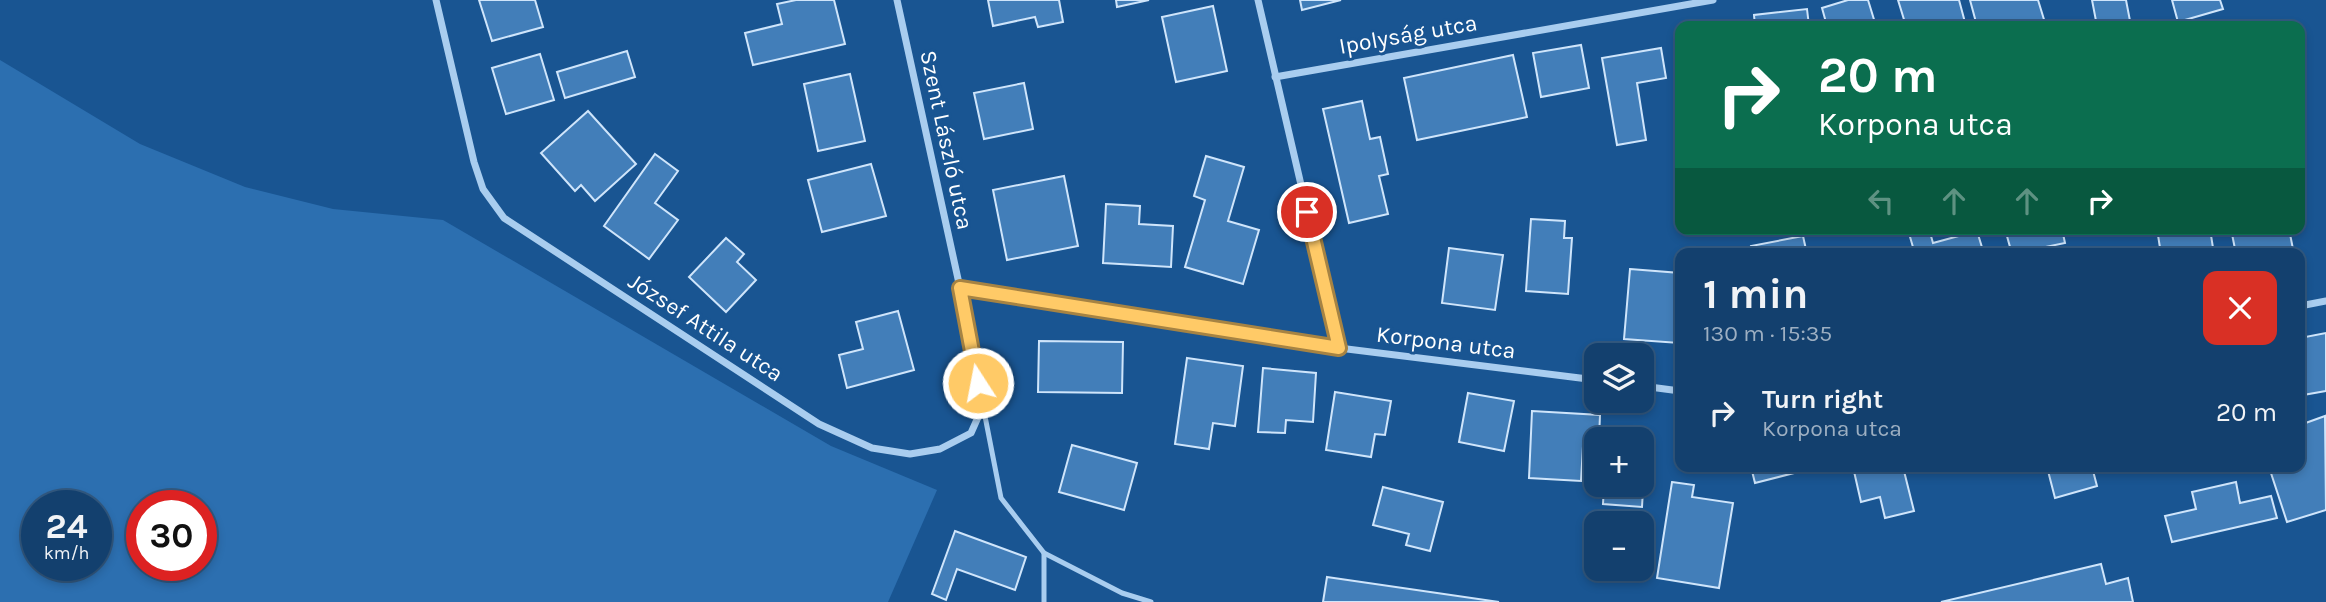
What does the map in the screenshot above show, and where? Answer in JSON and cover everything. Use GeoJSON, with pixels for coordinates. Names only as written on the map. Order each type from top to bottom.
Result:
{"type":"FeatureCollection","features":[{"type":"Feature","properties":{"kind":"street","name":"József Attila utca"},"geometry":{"type":"LineString","coordinates":[[436,0],[474,162],[483,189],[504,218],[819,424],[872,448],[911,454],[940,449],[971,433],[983,406]]}},
{"type":"Feature","properties":{"kind":"street","name":"Szent László utca"},"geometry":{"type":"LineString","coordinates":[[897,0],[960,288]]}},
{"type":"Feature","properties":{"kind":"street"},"geometry":{"type":"LineString","coordinates":[[1258,0],[1339,348]]}},
{"type":"Feature","properties":{"kind":"street","name":"Ipolyság utca"},"geometry":{"type":"LineString","coordinates":[[1275,77],[1713,0]]}},
{"type":"Feature","properties":{"kind":"street"},"geometry":{"type":"LineString","coordinates":[[960,288],[983,406]]}},
{"type":"Feature","properties":{"kind":"street","name":"Korpona utca"},"geometry":{"type":"LineString","coordinates":[[960,288],[1339,348],[1584,379]]}},
{"type":"Feature","properties":{"kind":"street"},"geometry":{"type":"LineString","coordinates":[[2305,305],[2326,301]]}},
{"type":"Feature","properties":{"kind":"street"},"geometry":{"type":"LineString","coordinates":[[1654,388],[1675,390]]}},
{"type":"Feature","properties":{"kind":"lane"},"geometry":{"type":"LineString","coordinates":[[983,406],[1001,498],[1044,553],[1122,593],[1151,602]]}},
{"type":"Feature","properties":{"kind":"lane"},"geometry":{"type":"LineString","coordinates":[[1044,553],[1044,602]]}},
{"type":"Feature","properties":{"kind":"shaded area"},"geometry":{"type":"Polygon","coordinates":[[[0,60],[140,144],[245,187],[333,209],[443,220],[831,446],[937,490],[888,602],[0,602],[0,60]]]}},
{"type":"Feature","properties":{"kind":"building"},"geometry":{"type":"Polygon","coordinates":[[[479,0],[535,0],[543,27],[492,41],[479,0]]]}},
{"type":"Feature","properties":{"kind":"building"},"geometry":{"type":"Polygon","coordinates":[[[796,0],[834,0],[845,44],[753,65],[745,33],[782,24],[777,4],[796,0]]]}},
{"type":"Feature","properties":{"kind":"building"},"geometry":{"type":"Polygon","coordinates":[[[988,0],[1059,0],[1063,22],[1038,27],[1035,17],[993,26],[988,0]]]}},
{"type":"Feature","properties":{"kind":"building"},"geometry":{"type":"Polygon","coordinates":[[[1116,0],[1149,0],[1117,7],[1116,0]]]}},
{"type":"Feature","properties":{"kind":"building"},"geometry":{"type":"Polygon","coordinates":[[[1300,0],[1341,0],[1302,10],[1300,0]]]}},
{"type":"Feature","properties":{"kind":"building"},"geometry":{"type":"Polygon","coordinates":[[[1848,0],[1868,0],[1874,21],[1826,21],[1822,8],[1848,0]]]}},
{"type":"Feature","properties":{"kind":"building"},"geometry":{"type":"Polygon","coordinates":[[[1898,0],[1959,0],[1965,21],[1904,21],[1898,0]]]}},
{"type":"Feature","properties":{"kind":"building"},"geometry":{"type":"Polygon","coordinates":[[[1970,0],[2038,0],[2044,21],[1976,21],[1970,0]]]}},
{"type":"Feature","properties":{"kind":"building"},"geometry":{"type":"Polygon","coordinates":[[[2092,0],[2126,0],[2130,21],[2096,21],[2092,0]]]}},
{"type":"Feature","properties":{"kind":"building"},"geometry":{"type":"Polygon","coordinates":[[[2172,0],[2220,0],[2223,9],[2178,21],[2172,0]]]}},
{"type":"Feature","properties":{"kind":"building"},"geometry":{"type":"Polygon","coordinates":[[[1213,6],[1227,71],[1176,82],[1162,17],[1213,6]]]}},
{"type":"Feature","properties":{"kind":"building"},"geometry":{"type":"Polygon","coordinates":[[[1807,9],[1808,21],[1755,21],[1754,15],[1807,9]]]}},
{"type":"Feature","properties":{"kind":"building"},"geometry":{"type":"Polygon","coordinates":[[[1581,45],[1589,88],[1541,97],[1533,53],[1581,45]]]}},
{"type":"Feature","properties":{"kind":"building"},"geometry":{"type":"Polygon","coordinates":[[[1661,48],[1666,78],[1637,83],[1646,140],[1617,145],[1602,58],[1661,48]]]}},
{"type":"Feature","properties":{"kind":"building"},"geometry":{"type":"Polygon","coordinates":[[[627,51],[635,77],[565,98],[557,72],[627,51]]]}},
{"type":"Feature","properties":{"kind":"building"},"geometry":{"type":"Polygon","coordinates":[[[540,54],[554,100],[506,114],[492,68],[540,54]]]}},
{"type":"Feature","properties":{"kind":"building"},"geometry":{"type":"Polygon","coordinates":[[[1513,55],[1527,117],[1417,140],[1404,78],[1513,55]]]}},
{"type":"Feature","properties":{"kind":"building"},"geometry":{"type":"Polygon","coordinates":[[[850,74],[865,141],[818,151],[804,84],[850,74]]]}},
{"type":"Feature","properties":{"kind":"building"},"geometry":{"type":"Polygon","coordinates":[[[1024,83],[1033,129],[984,139],[974,93],[1024,83]]]}},
{"type":"Feature","properties":{"kind":"building"},"geometry":{"type":"Polygon","coordinates":[[[1362,101],[1370,139],[1380,137],[1388,174],[1379,176],[1388,214],[1349,223],[1323,109],[1362,101]]]}},
{"type":"Feature","properties":{"kind":"building"},"geometry":{"type":"Polygon","coordinates":[[[588,111],[636,164],[595,201],[581,185],[575,191],[541,153],[588,111]]]}},
{"type":"Feature","properties":{"kind":"building"},"geometry":{"type":"Polygon","coordinates":[[[655,154],[678,171],[655,203],[678,220],[649,259],[604,226],[655,154]]]}},
{"type":"Feature","properties":{"kind":"building"},"geometry":{"type":"Polygon","coordinates":[[[1206,156],[1244,167],[1228,221],[1259,230],[1243,284],[1185,267],[1205,200],[1194,196],[1206,156]]]}},
{"type":"Feature","properties":{"kind":"building"},"geometry":{"type":"Polygon","coordinates":[[[871,164],[886,216],[822,232],[808,180],[871,164]]]}},
{"type":"Feature","properties":{"kind":"building"},"geometry":{"type":"Polygon","coordinates":[[[1064,176],[1078,246],[1007,260],[993,190],[1064,176]]]}},
{"type":"Feature","properties":{"kind":"building"},"geometry":{"type":"Polygon","coordinates":[[[1106,204],[1140,206],[1139,224],[1173,226],[1171,267],[1103,263],[1106,204]]]}},
{"type":"Feature","properties":{"kind":"building"},"geometry":{"type":"Polygon","coordinates":[[[1531,219],[1565,221],[1564,238],[1572,238],[1568,294],[1526,291],[1531,219]]]}},
{"type":"Feature","properties":{"kind":"building"},"geometry":{"type":"Polygon","coordinates":[[[1909,235],[1931,235],[1933,243],[1962,235],[1978,235],[1982,248],[1913,248],[1909,235]]]}},
{"type":"Feature","properties":{"kind":"building"},"geometry":{"type":"Polygon","coordinates":[[[2007,235],[2063,235],[2065,243],[2041,248],[2010,248],[2007,235]]]}},
{"type":"Feature","properties":{"kind":"building"},"geometry":{"type":"Polygon","coordinates":[[[2158,235],[2211,235],[2213,248],[2160,248],[2158,235]]]}},
{"type":"Feature","properties":{"kind":"building"},"geometry":{"type":"Polygon","coordinates":[[[2232,235],[2290,235],[2293,248],[2235,248],[2232,235]]]}},
{"type":"Feature","properties":{"kind":"building"},"geometry":{"type":"Polygon","coordinates":[[[1803,236],[1806,248],[1751,248],[1803,236]]]}},
{"type":"Feature","properties":{"kind":"building"},"geometry":{"type":"Polygon","coordinates":[[[726,238],[744,254],[737,262],[756,280],[726,312],[689,277],[726,238]]]}},
{"type":"Feature","properties":{"kind":"building"},"geometry":{"type":"Polygon","coordinates":[[[1449,248],[1503,255],[1495,310],[1442,303],[1449,248]]]}},
{"type":"Feature","properties":{"kind":"building"},"geometry":{"type":"Polygon","coordinates":[[[1630,269],[1675,273],[1675,343],[1624,339],[1630,269]]]}},
{"type":"Feature","properties":{"kind":"building"},"geometry":{"type":"Polygon","coordinates":[[[898,311],[914,370],[847,388],[839,355],[863,349],[856,322],[898,311]]]}},
{"type":"Feature","properties":{"kind":"building"},"geometry":{"type":"Polygon","coordinates":[[[2326,333],[2326,391],[2305,395],[2305,337],[2326,333]]]}},
{"type":"Feature","properties":{"kind":"building"},"geometry":{"type":"Polygon","coordinates":[[[1039,341],[1123,342],[1122,393],[1038,392],[1039,341]]]}},
{"type":"Feature","properties":{"kind":"building"},"geometry":{"type":"Polygon","coordinates":[[[1187,358],[1243,366],[1235,426],[1213,423],[1209,449],[1175,444],[1187,358]]]}},
{"type":"Feature","properties":{"kind":"building"},"geometry":{"type":"Polygon","coordinates":[[[1263,368],[1316,373],[1313,422],[1286,420],[1285,433],[1258,432],[1263,368]]]}},
{"type":"Feature","properties":{"kind":"building"},"geometry":{"type":"Polygon","coordinates":[[[1335,392],[1391,401],[1385,435],[1375,434],[1371,457],[1326,450],[1335,392]]]}},
{"type":"Feature","properties":{"kind":"building"},"geometry":{"type":"Polygon","coordinates":[[[1468,393],[1514,401],[1504,451],[1459,442],[1468,393]]]}},
{"type":"Feature","properties":{"kind":"building"},"geometry":{"type":"Polygon","coordinates":[[[1532,411],[1600,415],[1600,427],[1584,427],[1581,481],[1529,478],[1532,411]]]}},
{"type":"Feature","properties":{"kind":"building"},"geometry":{"type":"Polygon","coordinates":[[[2325,416],[2326,510],[2287,522],[2271,472],[2305,472],[2305,423],[2325,416]]]}},
{"type":"Feature","properties":{"kind":"building"},"geometry":{"type":"Polygon","coordinates":[[[1072,445],[1137,463],[1124,510],[1059,492],[1072,445]]]}},
{"type":"Feature","properties":{"kind":"building"},"geometry":{"type":"Polygon","coordinates":[[[1752,472],[1798,472],[1755,483],[1752,472]]]}},
{"type":"Feature","properties":{"kind":"building"},"geometry":{"type":"Polygon","coordinates":[[[1854,472],[1904,472],[1914,511],[1885,518],[1880,497],[1861,502],[1854,472]]]}},
{"type":"Feature","properties":{"kind":"building"},"geometry":{"type":"Polygon","coordinates":[[[2048,472],[2093,472],[2097,486],[2055,498],[2048,472]]]}},
{"type":"Feature","properties":{"kind":"building"},"geometry":{"type":"Polygon","coordinates":[[[1672,482],[1694,485],[1692,497],[1733,503],[1719,588],[1657,578],[1672,482]]]}},
{"type":"Feature","properties":{"kind":"building"},"geometry":{"type":"Polygon","coordinates":[[[2236,482],[2240,503],[2271,496],[2277,518],[2172,542],[2165,516],[2196,509],[2192,492],[2236,482]]]}},
{"type":"Feature","properties":{"kind":"building"},"geometry":{"type":"Polygon","coordinates":[[[1383,487],[1443,502],[1430,551],[1406,545],[1409,534],[1373,525],[1383,487]]]}},
{"type":"Feature","properties":{"kind":"building"},"geometry":{"type":"Polygon","coordinates":[[[1603,497],[1643,497],[1642,507],[1603,504],[1603,497]]]}},
{"type":"Feature","properties":{"kind":"building"},"geometry":{"type":"Polygon","coordinates":[[[955,531],[1026,557],[1015,590],[957,569],[946,600],[932,594],[955,531]]]}},
{"type":"Feature","properties":{"kind":"building"},"geometry":{"type":"Polygon","coordinates":[[[2101,564],[2106,584],[2128,578],[2133,602],[1941,602],[2101,564]]]}},
{"type":"Feature","properties":{"kind":"building"},"geometry":{"type":"Polygon","coordinates":[[[1327,577],[1499,602],[1323,602],[1327,577]]]}},
{"type":"Feature","properties":{"kind":"route"},"geometry":{"type":"LineString","coordinates":[[978,383],[960,288],[1339,348],[1307,212]]}}]}
